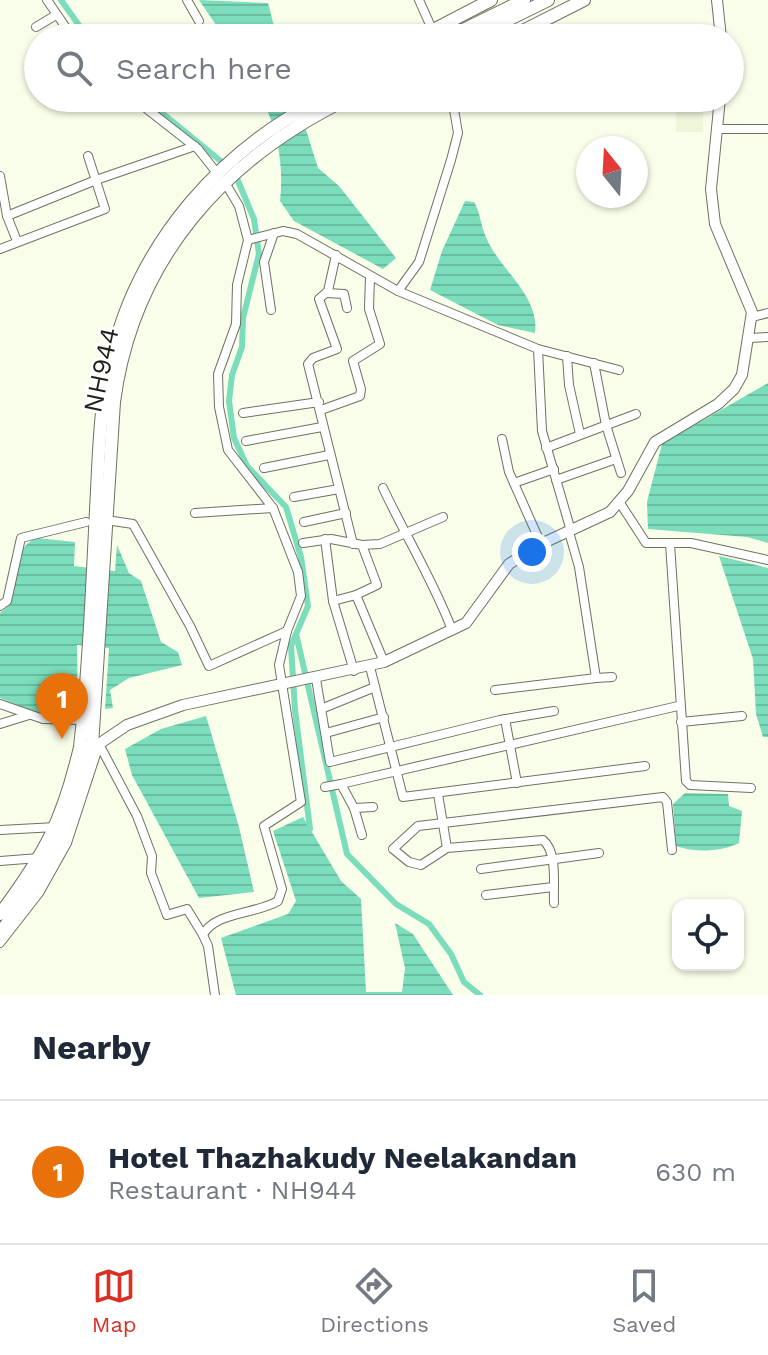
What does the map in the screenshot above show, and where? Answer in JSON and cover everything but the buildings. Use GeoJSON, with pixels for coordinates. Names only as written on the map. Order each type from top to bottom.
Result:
{"type":"FeatureCollection","features":[{"type":"Feature","properties":{"kind":"highway"},"geometry":{"type":"LineString","coordinates":[[450,24],[491,0]]}},
{"type":"Feature","properties":{"kind":"highway"},"geometry":{"type":"LineString","coordinates":[[475,24],[524,0]]}},
{"type":"Feature","properties":{"kind":"highway"},"geometry":{"type":"LineString","coordinates":[[499,24],[548,0]]}},
{"type":"Feature","properties":{"kind":"highway"},"geometry":{"type":"LineString","coordinates":[[537,24],[584,0]]}},
{"type":"Feature","properties":{"kind":"highway","name":"NH944"},"geometry":{"type":"LineString","coordinates":[[0,933],[49,863],[81,788],[90,746],[102,408],[118,335],[135,290],[156,250],[182,213],[269,136],[313,112]]}},
{"type":"Feature","properties":{"kind":"highway","name":"NH944"},"geometry":{"type":"LineString","coordinates":[[98,564],[106,520],[116,386],[132,327],[166,254],[226,172]]}},
{"type":"Feature","properties":{"kind":"highway","name":"NH944"},"geometry":{"type":"LineString","coordinates":[[0,914],[57,827],[90,746],[83,720],[93,649]]}},
{"type":"Feature","properties":{"kind":"main road"},"geometry":{"type":"LineString","coordinates":[[717,0],[720,24]]}},
{"type":"Feature","properties":{"kind":"main road"},"geometry":{"type":"LineString","coordinates":[[90,746],[127,725],[183,705],[370,667],[452,630],[478,611],[493,582],[509,564],[541,544],[599,519],[620,503],[655,442],[718,404],[734,389],[742,375],[752,317],[749,296],[715,224],[711,189],[718,112]]}},
{"type":"Feature","properties":{"kind":"street"},"geometry":{"type":"LineString","coordinates":[[47,0],[63,24]]}},
{"type":"Feature","properties":{"kind":"street"},"geometry":{"type":"LineString","coordinates":[[187,0],[199,21]]}},
{"type":"Feature","properties":{"kind":"street"},"geometry":{"type":"LineString","coordinates":[[419,0],[430,24]]}},
{"type":"Feature","properties":{"kind":"street"},"geometry":{"type":"LineString","coordinates":[[41,24],[56,15]]}},
{"type":"Feature","properties":{"kind":"street"},"geometry":{"type":"LineString","coordinates":[[151,112],[226,172],[251,239],[237,285],[236,324],[218,374],[219,407],[228,450],[273,508],[298,572],[301,596],[287,631],[279,665],[301,802],[264,826],[281,896],[272,905],[214,923],[203,935]]}},
{"type":"Feature","properties":{"kind":"street"},"geometry":{"type":"LineString","coordinates":[[398,291],[419,262],[458,133],[454,112]]}},
{"type":"Feature","properties":{"kind":"street"},"geometry":{"type":"LineString","coordinates":[[716,129],[768,129]]}},
{"type":"Feature","properties":{"kind":"street"},"geometry":{"type":"LineString","coordinates":[[7,216],[96,180],[195,146]]}},
{"type":"Feature","properties":{"kind":"street"},"geometry":{"type":"LineString","coordinates":[[0,249],[103,211],[88,156]]}},
{"type":"Feature","properties":{"kind":"street"},"geometry":{"type":"LineString","coordinates":[[0,176],[7,216],[17,241]]}},
{"type":"Feature","properties":{"kind":"street"},"geometry":{"type":"LineString","coordinates":[[251,239],[269,234],[297,234],[398,291],[538,349],[619,370]]}},
{"type":"Feature","properties":{"kind":"street"},"geometry":{"type":"LineString","coordinates":[[269,234],[264,262],[271,310]]}},
{"type":"Feature","properties":{"kind":"street"},"geometry":{"type":"LineString","coordinates":[[333,601],[377,585],[357,545],[346,513],[308,364],[337,349],[319,299],[327,293],[336,255]]}},
{"type":"Feature","properties":{"kind":"street"},"geometry":{"type":"LineString","coordinates":[[243,413],[320,406],[360,396],[353,361],[380,344],[369,309],[370,277]]}},
{"type":"Feature","properties":{"kind":"street"},"geometry":{"type":"LineString","coordinates":[[327,293],[344,294],[347,308]]}},
{"type":"Feature","properties":{"kind":"street"},"geometry":{"type":"LineString","coordinates":[[752,317],[768,313]]}},
{"type":"Feature","properties":{"kind":"street"},"geometry":{"type":"LineString","coordinates":[[750,338],[768,337]]}},
{"type":"Feature","properties":{"kind":"street"},"geometry":{"type":"LineString","coordinates":[[538,349],[546,448],[579,567],[596,678]]}},
{"type":"Feature","properties":{"kind":"street"},"geometry":{"type":"LineString","coordinates":[[567,356],[569,385],[580,434]]}},
{"type":"Feature","properties":{"kind":"street"},"geometry":{"type":"LineString","coordinates":[[594,363],[606,425],[621,473]]}},
{"type":"Feature","properties":{"kind":"street"},"geometry":{"type":"LineString","coordinates":[[546,448],[636,414]]}},
{"type":"Feature","properties":{"kind":"street"},"geometry":{"type":"LineString","coordinates":[[246,441],[322,427]]}},
{"type":"Feature","properties":{"kind":"street"},"geometry":{"type":"LineString","coordinates":[[502,439],[514,483],[541,544]]}},
{"type":"Feature","properties":{"kind":"street"},"geometry":{"type":"LineString","coordinates":[[264,468],[329,455]]}},
{"type":"Feature","properties":{"kind":"street"},"geometry":{"type":"LineString","coordinates":[[556,480],[616,459]]}},
{"type":"Feature","properties":{"kind":"street"},"geometry":{"type":"LineString","coordinates":[[514,483],[554,469]]}},
{"type":"Feature","properties":{"kind":"street"},"geometry":{"type":"LineString","coordinates":[[383,488],[404,534],[425,566],[452,630]]}},
{"type":"Feature","properties":{"kind":"street"},"geometry":{"type":"LineString","coordinates":[[294,497],[339,489]]}},
{"type":"Feature","properties":{"kind":"street"},"geometry":{"type":"LineString","coordinates":[[620,503],[641,539],[656,545],[691,543],[768,560]]}},
{"type":"Feature","properties":{"kind":"street"},"geometry":{"type":"LineString","coordinates":[[195,513],[273,508]]}},
{"type":"Feature","properties":{"kind":"street"},"geometry":{"type":"LineString","coordinates":[[304,522],[346,513]]}},
{"type":"Feature","properties":{"kind":"street"},"geometry":{"type":"LineString","coordinates":[[303,543],[325,539],[357,545],[380,544],[443,517]]}},
{"type":"Feature","properties":{"kind":"street"},"geometry":{"type":"LineString","coordinates":[[106,520],[133,524],[209,666],[287,631]]}},
{"type":"Feature","properties":{"kind":"street"},"geometry":{"type":"LineString","coordinates":[[0,606],[7,601],[21,538],[86,522]]}},
{"type":"Feature","properties":{"kind":"street"},"geometry":{"type":"LineString","coordinates":[[325,539],[333,601],[355,671]]}},
{"type":"Feature","properties":{"kind":"street"},"geometry":{"type":"LineString","coordinates":[[670,544],[678,706],[688,783],[751,788]]}},
{"type":"Feature","properties":{"kind":"street"},"geometry":{"type":"LineString","coordinates":[[356,595],[384,662]]}},
{"type":"Feature","properties":{"kind":"street"},"geometry":{"type":"LineString","coordinates":[[370,667],[403,797],[645,766]]}},
{"type":"Feature","properties":{"kind":"street"},"geometry":{"type":"LineString","coordinates":[[495,690],[612,677]]}},
{"type":"Feature","properties":{"kind":"street"},"geometry":{"type":"LineString","coordinates":[[313,680],[330,762],[505,719],[554,711]]}},
{"type":"Feature","properties":{"kind":"street"},"geometry":{"type":"LineString","coordinates":[[321,709],[375,687]]}},
{"type":"Feature","properties":{"kind":"street"},"geometry":{"type":"LineString","coordinates":[[0,704],[57,722],[83,720]]}},
{"type":"Feature","properties":{"kind":"street"},"geometry":{"type":"LineString","coordinates":[[325,787],[511,747],[678,706]]}},
{"type":"Feature","properties":{"kind":"street"},"geometry":{"type":"LineString","coordinates":[[0,724],[30,715]]}},
{"type":"Feature","properties":{"kind":"street"},"geometry":{"type":"LineString","coordinates":[[681,722],[742,716]]}},
{"type":"Feature","properties":{"kind":"street"},"geometry":{"type":"LineString","coordinates":[[326,733],[384,717]]}},
{"type":"Feature","properties":{"kind":"street"},"geometry":{"type":"LineString","coordinates":[[505,719],[517,783]]}},
{"type":"Feature","properties":{"kind":"street"},"geometry":{"type":"LineString","coordinates":[[90,746],[137,816],[152,856],[151,873],[167,915],[187,909],[203,935],[208,946],[215,995]]}},
{"type":"Feature","properties":{"kind":"street"},"geometry":{"type":"LineString","coordinates":[[0,943],[39,893],[67,843],[90,746]]}},
{"type":"Feature","properties":{"kind":"street"},"geometry":{"type":"LineString","coordinates":[[341,784],[354,808],[362,835]]}},
{"type":"Feature","properties":{"kind":"street"},"geometry":{"type":"LineString","coordinates":[[438,794],[447,848]]}},
{"type":"Feature","properties":{"kind":"street"},"geometry":{"type":"LineString","coordinates":[[554,903],[552,859],[549,844],[543,840],[447,848],[421,865],[409,862],[393,849],[418,826],[663,797],[667,802],[672,850]]}},
{"type":"Feature","properties":{"kind":"street"},"geometry":{"type":"LineString","coordinates":[[354,808],[373,807]]}},
{"type":"Feature","properties":{"kind":"street"},"geometry":{"type":"LineString","coordinates":[[0,830],[57,827]]}},
{"type":"Feature","properties":{"kind":"street"},"geometry":{"type":"LineString","coordinates":[[481,869],[599,853]]}},
{"type":"Feature","properties":{"kind":"street"},"geometry":{"type":"LineString","coordinates":[[0,861],[39,858]]}},
{"type":"Feature","properties":{"kind":"street"},"geometry":{"type":"LineString","coordinates":[[486,895],[553,887]]}},
{"type":"Feature","properties":{"kind":"shaded area"},"geometry":{"type":"Polygon","coordinates":[[[199,0],[268,3],[273,24],[215,24],[199,0]]]}},
{"type":"Feature","properties":{"kind":"shaded area"},"geometry":{"type":"Polygon","coordinates":[[[268,112],[300,112],[318,168],[339,186],[396,258],[383,269],[294,221],[280,201],[281,175],[268,112]]]}},
{"type":"Feature","properties":{"kind":"shaded area"},"geometry":{"type":"Polygon","coordinates":[[[676,112],[703,112],[703,132],[676,132],[676,112]]]}},
{"type":"Feature","properties":{"kind":"shaded area"},"geometry":{"type":"Polygon","coordinates":[[[465,201],[474,202],[490,245],[531,305],[535,333],[498,325],[430,290],[442,251],[465,201]]]}},
{"type":"Feature","properties":{"kind":"shaded area"},"geometry":{"type":"Polygon","coordinates":[[[768,383],[768,543],[747,537],[648,529],[647,502],[662,444],[768,383]]]}},
{"type":"Feature","properties":{"kind":"shaded area"},"geometry":{"type":"Polygon","coordinates":[[[37,538],[75,542],[74,566],[115,571],[117,545],[129,573],[141,581],[161,642],[178,652],[182,665],[129,678],[110,690],[113,708],[105,709],[109,648],[77,645],[78,712],[50,718],[0,698],[0,613],[11,604],[19,557],[29,542],[37,538]]]}},
{"type":"Feature","properties":{"kind":"shaded area"},"geometry":{"type":"Polygon","coordinates":[[[719,556],[768,568],[768,737],[763,737],[756,714],[753,659],[719,556]]]}},
{"type":"Feature","properties":{"kind":"shaded area"},"geometry":{"type":"Polygon","coordinates":[[[206,716],[239,827],[254,892],[199,898],[132,775],[125,749],[161,729],[206,716]]]}},
{"type":"Feature","properties":{"kind":"shaded area"},"geometry":{"type":"Polygon","coordinates":[[[685,793],[728,794],[729,806],[742,811],[739,843],[708,850],[676,846],[673,804],[685,793]]]}},
{"type":"Feature","properties":{"kind":"shaded area"},"geometry":{"type":"Polygon","coordinates":[[[303,817],[341,881],[361,899],[366,992],[402,992],[405,968],[395,923],[413,934],[453,995],[236,995],[221,938],[288,914],[296,901],[273,831],[303,817]]]}},
{"type":"Feature","properties":{"kind":"waterway"},"geometry":{"type":"LineString","coordinates":[[61,0],[78,24]]}},
{"type":"Feature","properties":{"kind":"waterway"},"geometry":{"type":"LineString","coordinates":[[161,112],[228,167]]}},
{"type":"Feature","properties":{"kind":"waterway"},"geometry":{"type":"LineString","coordinates":[[236,176],[254,219],[259,254],[243,318],[242,347],[232,375],[229,401],[234,438],[247,466],[286,507],[301,557],[308,606],[291,646],[295,710],[310,829]]}},
{"type":"Feature","properties":{"kind":"waterway"},"geometry":{"type":"LineString","coordinates":[[296,634],[347,854],[396,904],[429,924],[451,954],[464,982],[480,995]]}},
{"type":"Feature","properties":{"kind":"place","name":"Hotel Thazhakudy Neelakandan"},"geometry":{"type":"Point","coordinates":[62,739]}}]}
